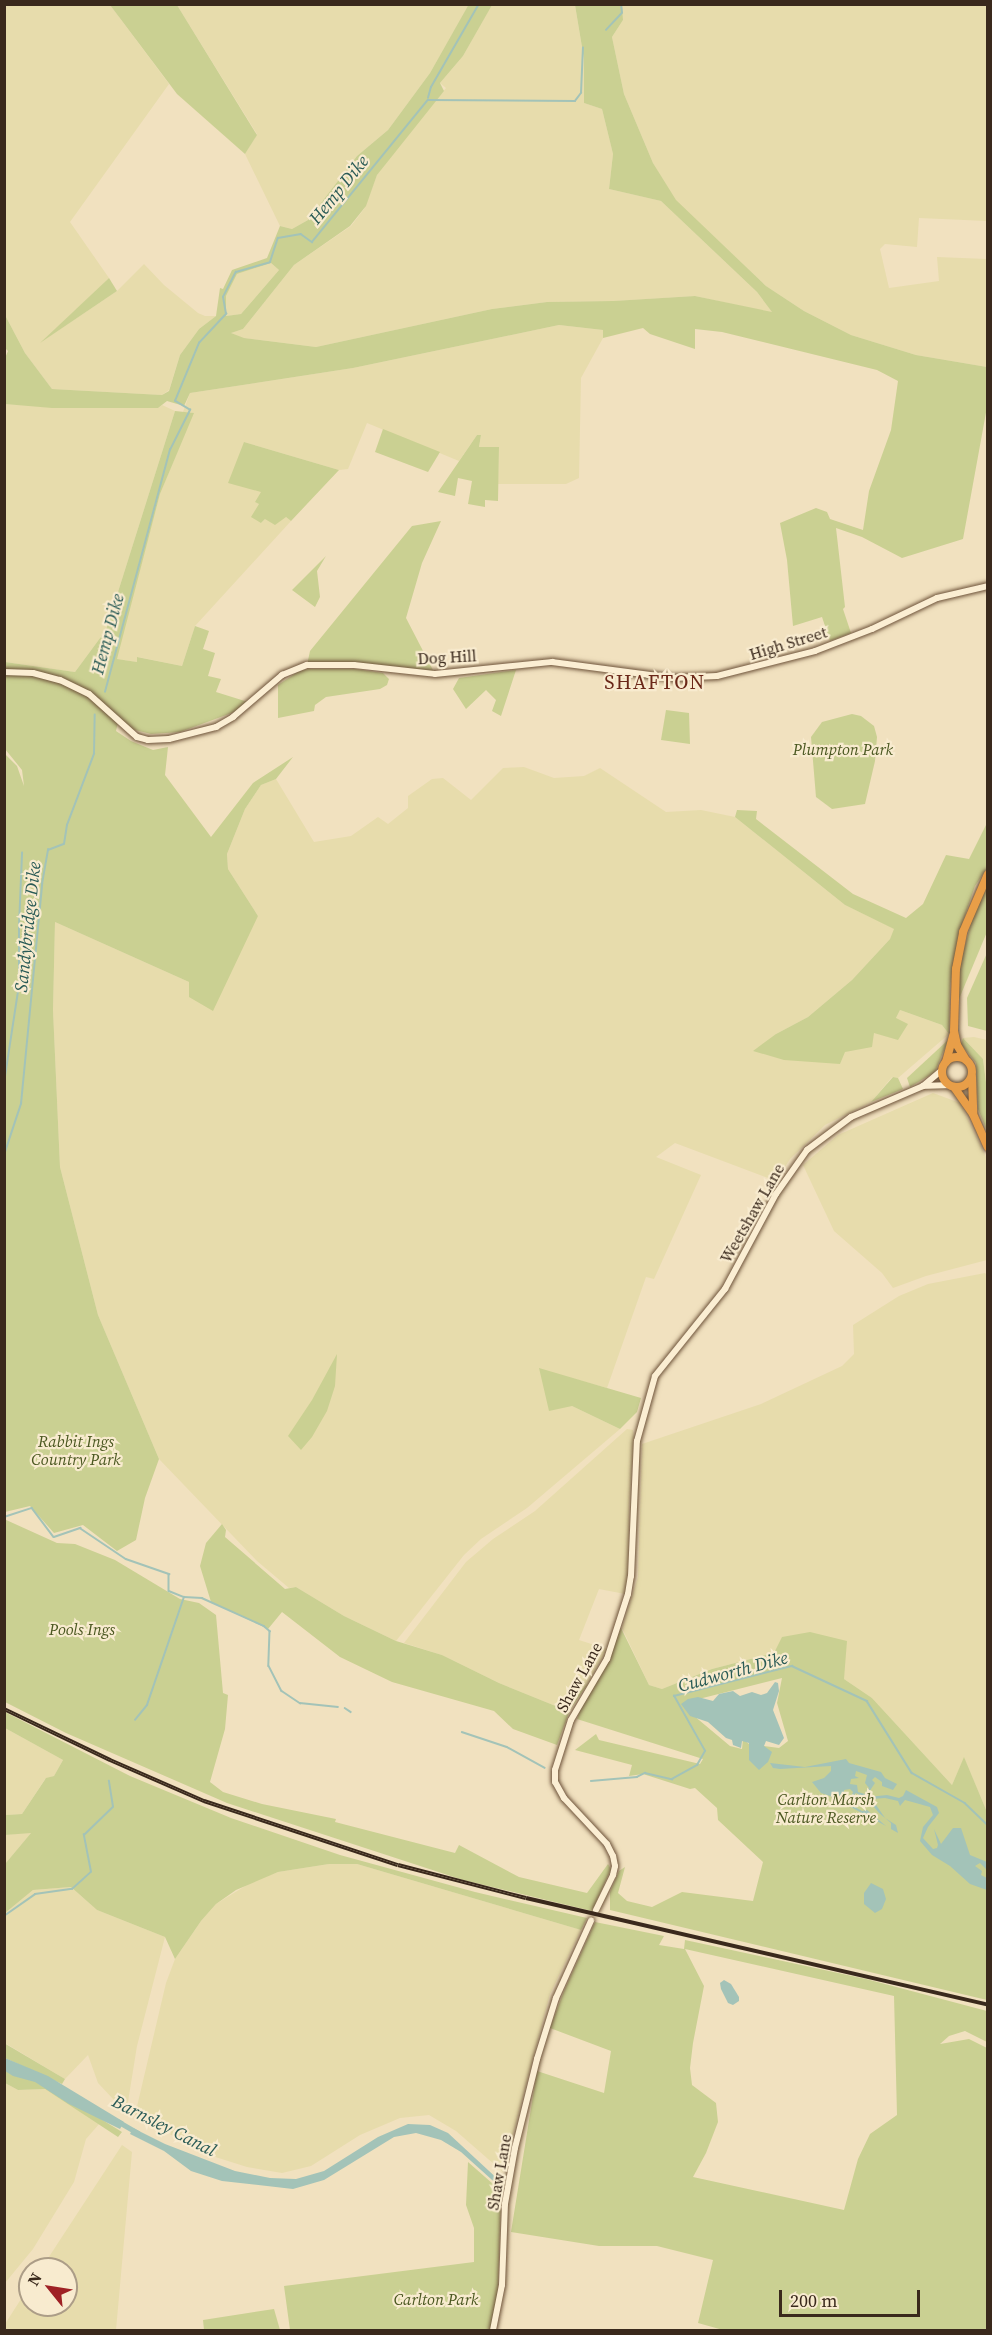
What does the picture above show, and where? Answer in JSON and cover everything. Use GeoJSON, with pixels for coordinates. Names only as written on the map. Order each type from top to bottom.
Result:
{"type":"FeatureCollection","features":[{"type":"Feature","properties":{"kind":"highway"},"geometry":{"type":"LineString","coordinates":[[973,1114],[972,1073],[957,1045],[954,1031],[954,991],[959,952],[975,899],[987,874]]}},
{"type":"Feature","properties":{"kind":"highway"},"geometry":{"type":"LineString","coordinates":[[954,1031],[943,1078],[973,1114],[987,1147]]}},
{"type":"Feature","properties":{"kind":"highway"},"geometry":{"type":"LineString","coordinates":[[944,1066],[952,1058],[966,1060]]}},
{"type":"Feature","properties":{"kind":"highway"},"geometry":{"type":"LineString","coordinates":[[952,1086],[968,1082],[972,1073]]}},
{"type":"Feature","properties":{"kind":"street","name":"High Street"},"geometry":{"type":"LineString","coordinates":[[588,665],[673,678],[717,676],[815,651],[872,629],[937,598],[987,586]]}},
{"type":"Feature","properties":{"kind":"street","name":"Dog Hill"},"geometry":{"type":"LineString","coordinates":[[4,672],[33,674],[60,680],[89,694],[137,737],[157,740],[201,733],[216,727],[233,717],[282,675],[307,665],[354,665],[435,675],[527,663],[588,665]]}},
{"type":"Feature","properties":{"kind":"street","name":"Weetshaw Lane"},"geometry":{"type":"LineString","coordinates":[[648,1398],[655,1376],[724,1289],[776,1194],[807,1150],[850,1117],[923,1086],[944,1066]]}},
{"type":"Feature","properties":{"kind":"street","name":"Weetshaw Lane"},"geometry":{"type":"LineString","coordinates":[[923,1086],[952,1086]]}},
{"type":"Feature","properties":{"kind":"street","name":"Shaw Lane"},"geometry":{"type":"LineString","coordinates":[[597,1910],[613,1875],[615,1866],[613,1856],[607,1844],[564,1798],[555,1782],[555,1770],[570,1720],[607,1659],[628,1594],[632,1576],[637,1441],[648,1398]]}},
{"type":"Feature","properties":{"kind":"street","name":"Shaw Lane"},"geometry":{"type":"LineString","coordinates":[[494,2331],[502,2285],[505,2205],[515,2148],[537,2057],[556,1998],[591,1921]]}},
{"type":"Feature","properties":{"kind":"shaded area"},"geometry":{"type":"Polygon","coordinates":[[[492,4],[575,5],[584,59],[584,103],[602,109],[613,154],[609,189],[661,201],[757,292],[773,313],[695,296],[547,302],[492,309],[316,347],[243,338],[230,333],[243,329],[294,265],[351,226],[364,209],[377,175],[387,160],[446,88],[440,83],[463,56],[492,4]]]}},
{"type":"Feature","properties":{"kind":"shaded area"},"geometry":{"type":"Polygon","coordinates":[[[4,5],[110,5],[169,84],[70,222],[109,278],[44,340],[117,291],[144,264],[164,285],[198,313],[205,316],[216,316],[199,329],[180,355],[169,390],[162,395],[52,389],[25,353],[5,315],[4,5]]]}},
{"type":"Feature","properties":{"kind":"shaded area"},"geometry":{"type":"Polygon","coordinates":[[[177,5],[469,5],[430,73],[388,130],[357,156],[308,220],[292,229],[280,226],[245,154],[257,134],[177,5]]]}},
{"type":"Feature","properties":{"kind":"shaded area"},"geometry":{"type":"Polygon","coordinates":[[[622,5],[987,5],[987,221],[919,218],[917,247],[885,244],[880,249],[889,288],[939,281],[937,257],[987,259],[987,367],[916,355],[851,335],[804,311],[766,286],[675,200],[653,163],[624,94],[612,37],[623,20],[622,5]]]}},
{"type":"Feature","properties":{"kind":"shaded area"},"geometry":{"type":"Polygon","coordinates":[[[271,263],[279,270],[241,314],[226,316],[226,296],[237,274],[271,263]]]}},
{"type":"Feature","properties":{"kind":"shaded area"},"geometry":{"type":"Polygon","coordinates":[[[559,325],[603,330],[603,338],[581,378],[579,478],[566,484],[498,484],[499,448],[479,447],[481,435],[477,435],[459,461],[367,423],[348,469],[339,470],[244,442],[262,492],[256,502],[260,504],[261,523],[265,519],[286,517],[291,521],[195,626],[182,666],[138,657],[137,662],[116,659],[160,494],[193,413],[183,412],[190,393],[353,368],[559,325]]]}},
{"type":"Feature","properties":{"kind":"shaded area"},"geometry":{"type":"Polygon","coordinates":[[[4,404],[158,408],[162,405],[175,411],[106,630],[75,672],[5,662],[4,404]]]}},
{"type":"Feature","properties":{"kind":"shaded area"},"geometry":{"type":"Polygon","coordinates":[[[524,767],[554,778],[584,776],[600,768],[666,812],[701,810],[735,817],[845,905],[895,929],[890,939],[852,980],[808,1017],[776,1034],[845,1052],[896,1018],[900,1010],[942,1025],[949,1034],[898,1078],[892,1077],[871,1102],[825,1125],[790,1159],[776,1181],[675,1143],[656,1157],[701,1175],[654,1279],[646,1277],[607,1388],[539,1369],[572,1406],[620,1429],[527,1508],[481,1539],[464,1555],[396,1641],[344,1616],[296,1587],[289,1588],[257,1561],[159,1459],[98,1315],[60,1167],[53,1010],[55,922],[189,982],[258,916],[228,869],[227,854],[245,809],[261,785],[276,779],[314,842],[351,836],[378,817],[388,824],[408,808],[408,796],[432,779],[443,778],[471,800],[503,768],[524,767]]]}},
{"type":"Feature","properties":{"kind":"shaded area"},"geometry":{"type":"Polygon","coordinates":[[[974,1037],[987,1040],[987,1090],[983,1059],[963,1038],[974,1037]]]}},
{"type":"Feature","properties":{"kind":"shaded area"},"geometry":{"type":"Polygon","coordinates":[[[933,1093],[960,1103],[987,1159],[987,1260],[926,1276],[893,1288],[882,1273],[834,1231],[803,1165],[838,1135],[933,1093]]]}},
{"type":"Feature","properties":{"kind":"shaded area"},"geometry":{"type":"Polygon","coordinates":[[[985,1273],[987,1275],[987,1812],[964,1758],[952,1785],[872,1698],[844,1679],[774,1653],[712,1669],[662,1689],[649,1685],[622,1628],[638,1577],[642,1444],[761,1404],[842,1366],[854,1354],[853,1325],[899,1296],[928,1284],[985,1273]]]}},
{"type":"Feature","properties":{"kind":"shaded area"},"geometry":{"type":"Polygon","coordinates":[[[627,1429],[633,1430],[634,1437],[629,1505],[629,1574],[625,1594],[599,1589],[579,1640],[607,1649],[589,1682],[563,1709],[499,1683],[442,1655],[404,1643],[466,1562],[493,1539],[535,1511],[627,1429]]]}},
{"type":"Feature","properties":{"kind":"shaded area"},"geometry":{"type":"Polygon","coordinates":[[[5,1728],[63,1760],[54,1776],[45,1779],[22,1814],[5,1817],[5,1728]]]}},
{"type":"Feature","properties":{"kind":"shaded area"},"geometry":{"type":"Polygon","coordinates":[[[32,1832],[5,1864],[5,1835],[32,1832]]]}},
{"type":"Feature","properties":{"kind":"shaded area"},"geometry":{"type":"Polygon","coordinates":[[[329,1864],[357,1864],[581,1930],[550,1994],[503,2172],[456,2131],[429,2115],[400,2118],[360,2135],[311,2166],[282,2173],[247,2167],[206,2154],[135,2115],[166,1983],[175,1959],[201,1921],[216,1904],[255,1880],[278,1872],[329,1864]]]}},
{"type":"Feature","properties":{"kind":"shaded area"},"geometry":{"type":"Polygon","coordinates":[[[71,1887],[97,1910],[165,1937],[137,2046],[127,2108],[114,2100],[98,2083],[88,2055],[65,2079],[5,2043],[5,1913],[33,1890],[71,1887]]]}},
{"type":"Feature","properties":{"kind":"shaded area"},"geometry":{"type":"Polygon","coordinates":[[[5,2083],[18,2090],[45,2089],[100,2123],[86,2139],[74,2182],[33,2249],[26,2257],[18,2257],[18,2267],[5,2283],[5,2083]]]}},
{"type":"Feature","properties":{"kind":"shaded area"},"geometry":{"type":"Polygon","coordinates":[[[122,2145],[132,2152],[116,2330],[5,2330],[5,2324],[18,2304],[18,2317],[78,2317],[78,2257],[49,2257],[122,2145]]]}},
{"type":"Feature","properties":{"kind":"green space"},"geometry":{"type":"Polygon","coordinates":[[[469,4],[492,5],[463,56],[440,83],[444,91],[377,175],[366,206],[350,226],[294,265],[243,329],[231,333],[244,338],[316,347],[492,309],[547,302],[695,296],[772,312],[757,292],[661,201],[609,189],[613,154],[602,109],[584,103],[584,59],[575,5],[622,5],[623,20],[612,37],[624,94],[653,163],[676,200],[766,286],[804,311],[851,335],[916,355],[987,367],[987,407],[963,539],[902,558],[862,537],[836,528],[845,607],[843,609],[851,633],[830,641],[822,617],[793,626],[787,560],[780,523],[816,508],[827,512],[830,519],[863,530],[869,491],[891,430],[898,381],[877,370],[722,332],[695,329],[695,349],[650,334],[643,328],[603,338],[603,330],[559,325],[353,368],[190,393],[184,406],[167,401],[158,408],[52,408],[5,404],[5,358],[8,351],[5,348],[5,315],[25,353],[52,389],[162,395],[169,391],[180,355],[199,329],[216,316],[220,288],[223,289],[232,270],[267,258],[280,226],[292,229],[308,220],[357,156],[388,130],[430,73],[469,4]],[[271,263],[237,274],[226,296],[226,316],[241,314],[279,270],[271,263]]]}},
{"type":"Feature","properties":{"kind":"green space"},"geometry":{"type":"Polygon","coordinates":[[[110,5],[177,5],[257,135],[245,154],[177,94],[110,5]]]}},
{"type":"Feature","properties":{"kind":"green space"},"geometry":{"type":"Polygon","coordinates":[[[109,278],[117,291],[40,343],[109,278]]]}},
{"type":"Feature","properties":{"kind":"green space","name":"Rabbit Ings Country Park"},"geometry":{"type":"Polygon","coordinates":[[[175,411],[194,413],[160,494],[117,659],[137,662],[137,657],[182,666],[195,626],[209,631],[203,649],[215,653],[208,676],[221,679],[216,692],[248,702],[237,711],[180,732],[151,734],[131,729],[119,718],[116,731],[131,741],[153,750],[168,747],[165,775],[211,837],[253,783],[293,757],[276,779],[261,785],[245,809],[227,854],[228,869],[258,916],[213,1011],[189,997],[189,982],[55,922],[53,1010],[60,1167],[98,1315],[159,1459],[145,1498],[136,1540],[117,1551],[83,1525],[54,1533],[30,1506],[5,1512],[4,753],[17,766],[24,786],[22,770],[5,749],[5,662],[75,672],[106,630],[175,411]]]}},
{"type":"Feature","properties":{"kind":"green space"},"geometry":{"type":"Polygon","coordinates":[[[383,429],[440,452],[428,472],[375,452],[383,429]]]}},
{"type":"Feature","properties":{"kind":"green space"},"geometry":{"type":"Polygon","coordinates":[[[477,435],[481,435],[479,447],[499,447],[498,501],[485,500],[485,507],[468,504],[472,481],[458,478],[455,496],[438,492],[477,435]]]}},
{"type":"Feature","properties":{"kind":"green space"},"geometry":{"type":"Polygon","coordinates":[[[244,442],[339,470],[291,521],[286,517],[275,525],[265,519],[261,523],[251,517],[259,504],[255,502],[261,492],[228,483],[244,442]]]}},
{"type":"Feature","properties":{"kind":"green space"},"geometry":{"type":"Polygon","coordinates":[[[441,521],[422,563],[406,618],[435,674],[354,665],[307,665],[310,651],[412,526],[441,521]]]}},
{"type":"Feature","properties":{"kind":"green space"},"geometry":{"type":"Polygon","coordinates":[[[326,556],[317,571],[320,597],[315,607],[292,590],[326,556]]]}},
{"type":"Feature","properties":{"kind":"green space"},"geometry":{"type":"Polygon","coordinates":[[[355,669],[383,673],[389,679],[387,685],[380,689],[326,697],[315,705],[314,711],[278,718],[278,685],[299,671],[355,669]]]}},
{"type":"Feature","properties":{"kind":"green space"},"geometry":{"type":"Polygon","coordinates":[[[516,670],[501,716],[492,711],[496,700],[486,690],[466,709],[453,689],[459,678],[516,670]]]}},
{"type":"Feature","properties":{"kind":"green space"},"geometry":{"type":"Polygon","coordinates":[[[666,710],[689,713],[690,744],[661,740],[666,710]]]}},
{"type":"Feature","properties":{"kind":"green space","name":"Plumpton Park"},"geometry":{"type":"Polygon","coordinates":[[[852,714],[861,716],[874,726],[877,737],[875,761],[865,804],[832,809],[816,797],[811,737],[822,722],[852,714]]]}},
{"type":"Feature","properties":{"kind":"green space"},"geometry":{"type":"Polygon","coordinates":[[[737,810],[757,811],[756,819],[853,894],[906,918],[923,904],[946,855],[969,859],[987,823],[987,868],[975,886],[959,933],[950,985],[949,1034],[942,1025],[900,1010],[896,1018],[908,1024],[898,1040],[874,1033],[872,1047],[845,1052],[840,1064],[784,1060],[753,1051],[776,1034],[808,1017],[852,980],[890,939],[894,929],[845,905],[735,817],[737,810]]]}},
{"type":"Feature","properties":{"kind":"green space"},"geometry":{"type":"Polygon","coordinates":[[[987,884],[987,932],[959,999],[960,964],[972,920],[987,884]]]}},
{"type":"Feature","properties":{"kind":"green space"},"geometry":{"type":"Polygon","coordinates":[[[987,953],[987,1031],[968,1026],[967,998],[987,953]]]}},
{"type":"Feature","properties":{"kind":"green space"},"geometry":{"type":"Polygon","coordinates":[[[963,1038],[983,1059],[987,1090],[987,1131],[978,1109],[976,1063],[961,1044],[963,1038]]]}},
{"type":"Feature","properties":{"kind":"green space"},"geometry":{"type":"Polygon","coordinates":[[[948,1040],[935,1072],[910,1087],[907,1078],[948,1040]]]}},
{"type":"Feature","properties":{"kind":"green space"},"geometry":{"type":"Polygon","coordinates":[[[893,1077],[898,1078],[903,1089],[871,1102],[893,1077]]]}},
{"type":"Feature","properties":{"kind":"green space"},"geometry":{"type":"Polygon","coordinates":[[[337,1354],[335,1386],[327,1411],[312,1437],[301,1450],[288,1436],[312,1400],[337,1354]]]}},
{"type":"Feature","properties":{"kind":"green space"},"geometry":{"type":"Polygon","coordinates":[[[539,1368],[641,1398],[637,1412],[620,1429],[572,1406],[549,1411],[539,1368]]]}},
{"type":"Feature","properties":{"kind":"green space","name":"Pools Ings"},"geometry":{"type":"Polygon","coordinates":[[[4,1519],[57,1543],[75,1544],[115,1560],[180,1599],[199,1603],[216,1615],[223,1693],[228,1695],[225,1729],[210,1782],[223,1792],[262,1804],[336,1819],[335,1822],[455,1853],[459,1845],[519,1877],[587,1893],[608,1864],[611,1869],[592,1911],[463,1880],[227,1803],[66,1733],[5,1702],[4,1519]]]}},
{"type":"Feature","properties":{"kind":"green space"},"geometry":{"type":"Polygon","coordinates":[[[222,1524],[226,1530],[225,1537],[285,1589],[296,1587],[344,1616],[396,1641],[442,1655],[499,1683],[563,1709],[589,1682],[570,1710],[557,1745],[513,1729],[494,1711],[392,1682],[340,1657],[282,1612],[268,1629],[211,1602],[200,1566],[206,1543],[222,1524]]]}},
{"type":"Feature","properties":{"kind":"green space","name":"Carlton Marsh Nature Reserve"},"geometry":{"type":"Polygon","coordinates":[[[621,1628],[649,1685],[662,1689],[712,1669],[774,1653],[782,1637],[810,1632],[847,1641],[844,1679],[872,1698],[952,1785],[964,1757],[987,1812],[987,2000],[610,1910],[610,1892],[619,1871],[625,1867],[618,1893],[627,1901],[652,1907],[682,1892],[753,1901],[763,1862],[718,1820],[717,1808],[695,1788],[690,1789],[643,1774],[629,1776],[632,1765],[575,1750],[596,1734],[599,1740],[700,1764],[703,1759],[577,1719],[582,1704],[607,1664],[621,1628]],[[782,1678],[687,1702],[693,1715],[730,1746],[742,1749],[743,1739],[749,1744],[779,1748],[788,1741],[777,1703],[782,1678]]]}},
{"type":"Feature","properties":{"kind":"green space"},"geometry":{"type":"Polygon","coordinates":[[[5,1712],[130,1776],[231,1818],[340,1855],[475,1892],[587,1918],[581,1930],[357,1864],[329,1864],[278,1872],[236,1890],[216,1904],[201,1921],[175,1959],[165,1937],[97,1910],[71,1887],[33,1890],[5,1913],[5,1864],[31,1833],[5,1835],[5,1817],[22,1814],[46,1778],[54,1776],[63,1760],[5,1728],[5,1712]]]}},
{"type":"Feature","properties":{"kind":"green space"},"geometry":{"type":"Polygon","coordinates":[[[595,1922],[664,1936],[659,1945],[684,1949],[685,1940],[866,1979],[987,2011],[987,2042],[965,2031],[949,2036],[940,2044],[969,2039],[987,2048],[987,2330],[723,2330],[698,2323],[713,2260],[657,2246],[599,2246],[511,2232],[537,2071],[604,2093],[611,2051],[550,2028],[595,1922]],[[685,1949],[704,1986],[693,2043],[690,2068],[692,2085],[716,2103],[718,2122],[706,2153],[693,2177],[844,2210],[858,2159],[870,2134],[897,2115],[894,1996],[685,1949]]]}},
{"type":"Feature","properties":{"kind":"green space"},"geometry":{"type":"Polygon","coordinates":[[[4,2043],[65,2079],[62,2084],[5,2058],[4,2043]]]}},
{"type":"Feature","properties":{"kind":"green space"},"geometry":{"type":"Polygon","coordinates":[[[5,2071],[39,2081],[122,2132],[118,2137],[45,2089],[18,2090],[5,2083],[5,2071]]]}},
{"type":"Feature","properties":{"kind":"green space","name":"Carlton Park"},"geometry":{"type":"Polygon","coordinates":[[[468,2162],[501,2191],[498,2296],[492,2330],[290,2330],[284,2286],[474,2262],[474,2228],[466,2205],[468,2162]]]}},
{"type":"Feature","properties":{"kind":"green space"},"geometry":{"type":"Polygon","coordinates":[[[274,2309],[280,2330],[204,2330],[203,2320],[274,2309]]]}},
{"type":"Feature","properties":{"kind":"water"},"geometry":{"type":"Polygon","coordinates":[[[775,1682],[778,1683],[779,1691],[773,1710],[784,1738],[779,1745],[766,1741],[764,1746],[772,1752],[768,1762],[759,1770],[749,1760],[749,1743],[742,1741],[741,1748],[733,1745],[732,1740],[726,1738],[708,1722],[690,1716],[681,1704],[688,1699],[698,1697],[713,1701],[719,1694],[733,1691],[740,1696],[752,1692],[761,1695],[767,1693],[775,1682]]]}},
{"type":"Feature","properties":{"kind":"water"},"geometry":{"type":"Polygon","coordinates":[[[846,1759],[849,1763],[881,1772],[885,1778],[897,1784],[893,1790],[882,1786],[882,1782],[875,1777],[872,1780],[875,1783],[868,1797],[887,1795],[899,1798],[906,1790],[937,1807],[939,1813],[923,1838],[933,1849],[937,1848],[934,1829],[941,1844],[953,1828],[961,1828],[970,1855],[987,1862],[987,1870],[980,1863],[975,1866],[982,1871],[981,1875],[987,1878],[987,1890],[970,1884],[950,1866],[932,1855],[920,1841],[923,1827],[933,1815],[930,1807],[905,1800],[900,1806],[898,1801],[885,1798],[872,1799],[885,1818],[868,1800],[861,1803],[863,1797],[856,1793],[850,1799],[853,1792],[850,1789],[844,1790],[844,1801],[862,1811],[867,1810],[886,1826],[821,1793],[812,1782],[824,1778],[831,1771],[831,1766],[780,1769],[773,1768],[770,1763],[805,1767],[846,1759]],[[856,1771],[855,1776],[859,1778],[851,1779],[850,1784],[857,1785],[858,1792],[865,1794],[869,1788],[865,1783],[867,1775],[856,1771]]]}},
{"type":"Feature","properties":{"kind":"water"},"geometry":{"type":"Polygon","coordinates":[[[885,1818],[896,1825],[898,1833],[891,1829],[891,1823],[885,1818]]]}},
{"type":"Feature","properties":{"kind":"water"},"geometry":{"type":"Polygon","coordinates":[[[871,1883],[883,1889],[886,1899],[882,1909],[875,1913],[864,1904],[864,1893],[871,1883]]]}},
{"type":"Feature","properties":{"kind":"water"},"geometry":{"type":"Polygon","coordinates":[[[724,1980],[731,1984],[739,1997],[739,2001],[733,2005],[728,2003],[721,1989],[720,1983],[724,1980]]]}},
{"type":"Feature","properties":{"kind":"water","name":"Barnsley Canal"},"geometry":{"type":"Polygon","coordinates":[[[5,2058],[48,2076],[124,2122],[120,2129],[69,2104],[35,2082],[13,2076],[5,2071],[5,2058]]]}},
{"type":"Feature","properties":{"kind":"water","name":"Barnsley Canal"},"geometry":{"type":"Polygon","coordinates":[[[408,2124],[430,2125],[448,2133],[502,2183],[501,2188],[461,2152],[441,2140],[416,2133],[394,2137],[324,2180],[293,2189],[222,2181],[191,2171],[164,2151],[130,2134],[133,2128],[165,2144],[235,2171],[270,2178],[296,2179],[324,2171],[378,2137],[408,2124]]]}},
{"type":"Feature","properties":{"kind":"waterway"},"geometry":{"type":"LineString","coordinates":[[428,98],[431,87],[479,4]]}},
{"type":"Feature","properties":{"kind":"waterway","name":"Hemp Dike"},"geometry":{"type":"LineString","coordinates":[[606,30],[622,13],[621,4]]}},
{"type":"Feature","properties":{"kind":"waterway","name":"Hemp Dike"},"geometry":{"type":"LineString","coordinates":[[105,692],[170,450],[190,410],[175,401],[199,343],[226,314],[223,297],[236,272],[270,262],[278,238],[301,234],[312,242],[428,100],[575,101],[581,93],[583,48]]}},
{"type":"Feature","properties":{"kind":"waterway","name":"Sandybridge Dike"},"geometry":{"type":"LineString","coordinates":[[4,1155],[21,1104],[42,884],[48,850],[64,844],[67,825],[94,754],[95,715]]}},
{"type":"Feature","properties":{"kind":"waterway"},"geometry":{"type":"LineString","coordinates":[[4,1083],[19,985],[22,853]]}},
{"type":"Feature","properties":{"kind":"waterway"},"geometry":{"type":"LineString","coordinates":[[4,1517],[32,1508],[54,1537],[80,1528],[126,1559],[169,1574],[169,1591],[184,1597],[202,1598],[264,1626],[270,1631],[269,1666],[282,1691],[300,1703],[338,1707]]}},
{"type":"Feature","properties":{"kind":"waterway"},"geometry":{"type":"LineString","coordinates":[[135,1720],[147,1705],[184,1597]]}},
{"type":"Feature","properties":{"kind":"waterway","name":"Cudworth Dike"},"geometry":{"type":"LineString","coordinates":[[591,1781],[637,1777],[645,1773],[672,1779],[697,1765],[705,1751],[674,1696],[792,1666],[867,1701],[912,1773],[965,1803],[988,1825]]}},
{"type":"Feature","properties":{"kind":"waterway"},"geometry":{"type":"LineString","coordinates":[[345,1708],[351,1712]]}},
{"type":"Feature","properties":{"kind":"waterway"},"geometry":{"type":"LineString","coordinates":[[462,1732],[507,1747],[545,1768]]}},
{"type":"Feature","properties":{"kind":"waterway"},"geometry":{"type":"LineString","coordinates":[[4,1916],[35,1894],[72,1889],[91,1872],[84,1835],[113,1807],[109,1781]]}},
{"type":"Feature","properties":{"kind":"waterway","name":"Barnsley Canal"},"geometry":{"type":"LineString","coordinates":[[117,2121],[138,2133]]}},
{"type":"Feature","properties":{"kind":"railway"},"geometry":{"type":"LineString","coordinates":[[4,1709],[110,1760],[204,1801],[398,1865],[526,1898],[988,2005]]}},
{"type":"Feature","properties":{"kind":"district","name":"SHAFTON"},"geometry":{"type":"Point","coordinates":[655,682]}}]}
